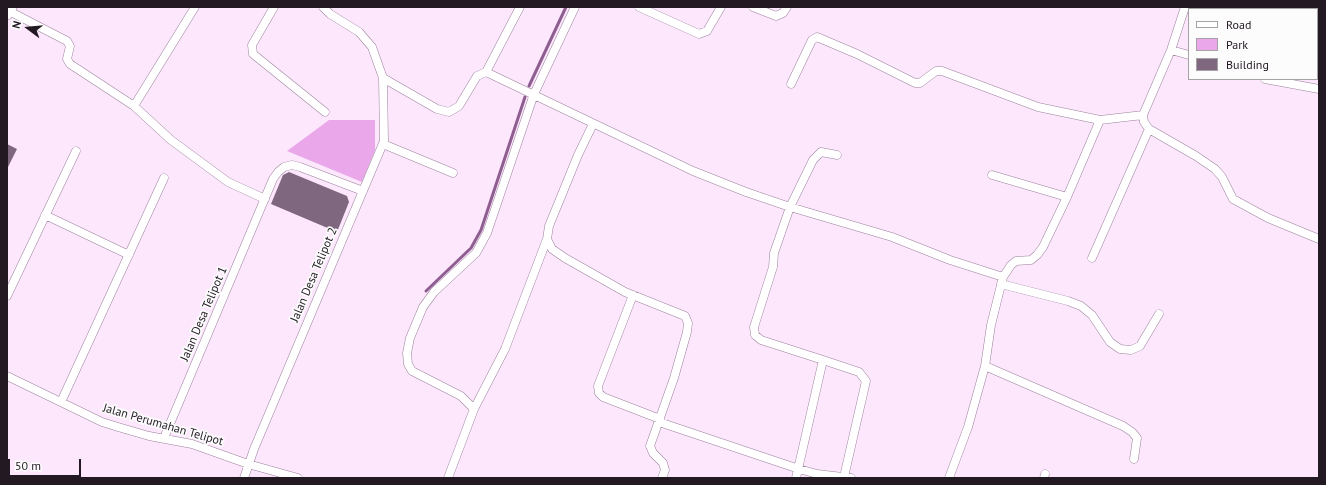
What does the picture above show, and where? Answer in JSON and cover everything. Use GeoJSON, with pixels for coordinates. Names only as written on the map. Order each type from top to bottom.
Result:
{"type":"FeatureCollection","features":[{"type":"Feature","properties":{"kind":"street"},"geometry":{"type":"LineString","coordinates":[[134,106],[195,7]]}},
{"type":"Feature","properties":{"kind":"street"},"geometry":{"type":"LineString","coordinates":[[274,7],[252,45],[253,54],[325,112]]}},
{"type":"Feature","properties":{"kind":"street"},"geometry":{"type":"LineString","coordinates":[[324,7],[330,14],[359,32],[368,40],[383,78],[437,109],[449,112],[459,106],[477,76],[486,72],[520,7]]}},
{"type":"Feature","properties":{"kind":"street"},"geometry":{"type":"LineString","coordinates":[[474,410],[461,396],[412,371],[408,364],[407,353],[410,338],[423,307],[434,292],[471,258],[480,246],[498,203],[534,94],[575,7]]}},
{"type":"Feature","properties":{"kind":"street"},"geometry":{"type":"LineString","coordinates":[[639,7],[699,34],[706,31],[721,7]]}},
{"type":"Feature","properties":{"kind":"street"},"geometry":{"type":"LineString","coordinates":[[753,7],[776,16],[783,13],[787,7]]}},
{"type":"Feature","properties":{"kind":"street"},"geometry":{"type":"LineString","coordinates":[[1185,7],[1171,50],[1143,115],[1144,122],[1149,129],[1196,156],[1214,170],[1222,177],[1233,199],[1268,218],[1319,239]]}},
{"type":"Feature","properties":{"kind":"street"},"geometry":{"type":"LineString","coordinates":[[9,11],[67,41],[70,46],[67,60],[70,64],[134,106],[171,140],[228,182],[265,199]]}},
{"type":"Feature","properties":{"kind":"street"},"geometry":{"type":"LineString","coordinates":[[791,84],[812,40],[817,37],[857,54],[915,83],[920,83],[936,71],[942,71],[1038,107],[1100,120],[1143,115]]}},
{"type":"Feature","properties":{"kind":"street"},"geometry":{"type":"LineString","coordinates":[[1171,50],[1188,55]]}},
{"type":"Feature","properties":{"kind":"street"},"geometry":{"type":"LineString","coordinates":[[486,72],[693,171],[790,207],[892,237],[1002,281],[1081,306],[1092,315],[1110,342],[1120,349],[1130,350],[1140,346],[1159,314]]}},
{"type":"Feature","properties":{"kind":"street","name":"Jalan Desa Telipot 2"},"geometry":{"type":"LineString","coordinates":[[244,478],[248,464],[383,144],[383,78]]}},
{"type":"Feature","properties":{"kind":"street"},"geometry":{"type":"LineString","coordinates":[[1270,80],[1319,89]]}},
{"type":"Feature","properties":{"kind":"street"},"geometry":{"type":"LineString","coordinates":[[949,478],[968,427],[985,366],[991,326],[1002,281],[1011,265],[1016,261],[1031,260],[1037,255],[1067,197],[1100,120]]}},
{"type":"Feature","properties":{"kind":"street"},"geometry":{"type":"LineString","coordinates":[[448,478],[474,410],[505,349],[547,239],[549,226],[578,154],[593,124]]}},
{"type":"Feature","properties":{"kind":"street"},"geometry":{"type":"LineString","coordinates":[[1092,258],[1149,129]]}},
{"type":"Feature","properties":{"kind":"street"},"geometry":{"type":"LineString","coordinates":[[383,144],[453,173]]}},
{"type":"Feature","properties":{"kind":"street"},"geometry":{"type":"LineString","coordinates":[[7,296],[76,151]]}},
{"type":"Feature","properties":{"kind":"street"},"geometry":{"type":"LineString","coordinates":[[633,295],[598,386],[599,393],[603,397],[659,420],[799,469],[817,474],[847,478],[866,381],[859,372],[761,340],[755,335],[754,331],[773,267],[774,253],[790,207],[813,160],[821,152],[837,155]]}},
{"type":"Feature","properties":{"kind":"street","name":"Jalan Desa Telipot 1"},"geometry":{"type":"LineString","coordinates":[[164,438],[265,199],[278,172],[284,167],[292,165],[363,191]]}},
{"type":"Feature","properties":{"kind":"street"},"geometry":{"type":"LineString","coordinates":[[992,175],[1067,197]]}},
{"type":"Feature","properties":{"kind":"street"},"geometry":{"type":"LineString","coordinates":[[61,402],[164,178]]}},
{"type":"Feature","properties":{"kind":"street"},"geometry":{"type":"LineString","coordinates":[[45,215],[129,255]]}},
{"type":"Feature","properties":{"kind":"street"},"geometry":{"type":"LineString","coordinates":[[547,239],[552,248],[565,258],[633,295],[685,316],[688,323],[687,332],[674,378],[650,446],[653,453],[664,463],[665,470],[662,478]]}},
{"type":"Feature","properties":{"kind":"street"},"geometry":{"type":"LineString","coordinates":[[796,478],[823,360]]}},
{"type":"Feature","properties":{"kind":"street"},"geometry":{"type":"LineString","coordinates":[[985,366],[1123,426],[1132,432],[1137,438],[1134,458]]}},
{"type":"Feature","properties":{"kind":"street","name":"Jalan Perumahan Telipot"},"geometry":{"type":"LineString","coordinates":[[7,376],[118,428],[207,448],[248,464],[298,478]]}},
{"type":"Feature","properties":{"kind":"green space"},"geometry":{"type":"Polygon","coordinates":[[[329,120],[375,120],[375,150],[362,182],[287,151],[329,120]]]}},
{"type":"Feature","properties":{"kind":"building"},"geometry":{"type":"Polygon","coordinates":[[[7,144],[17,149],[7,169],[7,144]]]}},
{"type":"Feature","properties":{"kind":"building"},"geometry":{"type":"Polygon","coordinates":[[[289,172],[347,196],[349,202],[337,232],[271,204],[283,175],[289,172]]]}},
{"type":"Feature","properties":{"kind":"waterway"},"geometry":{"type":"LineString","coordinates":[[529,86],[566,7]]}},
{"type":"Feature","properties":{"kind":"waterway"},"geometry":{"type":"LineString","coordinates":[[426,291],[471,248],[481,230],[525,97]]}}]}
